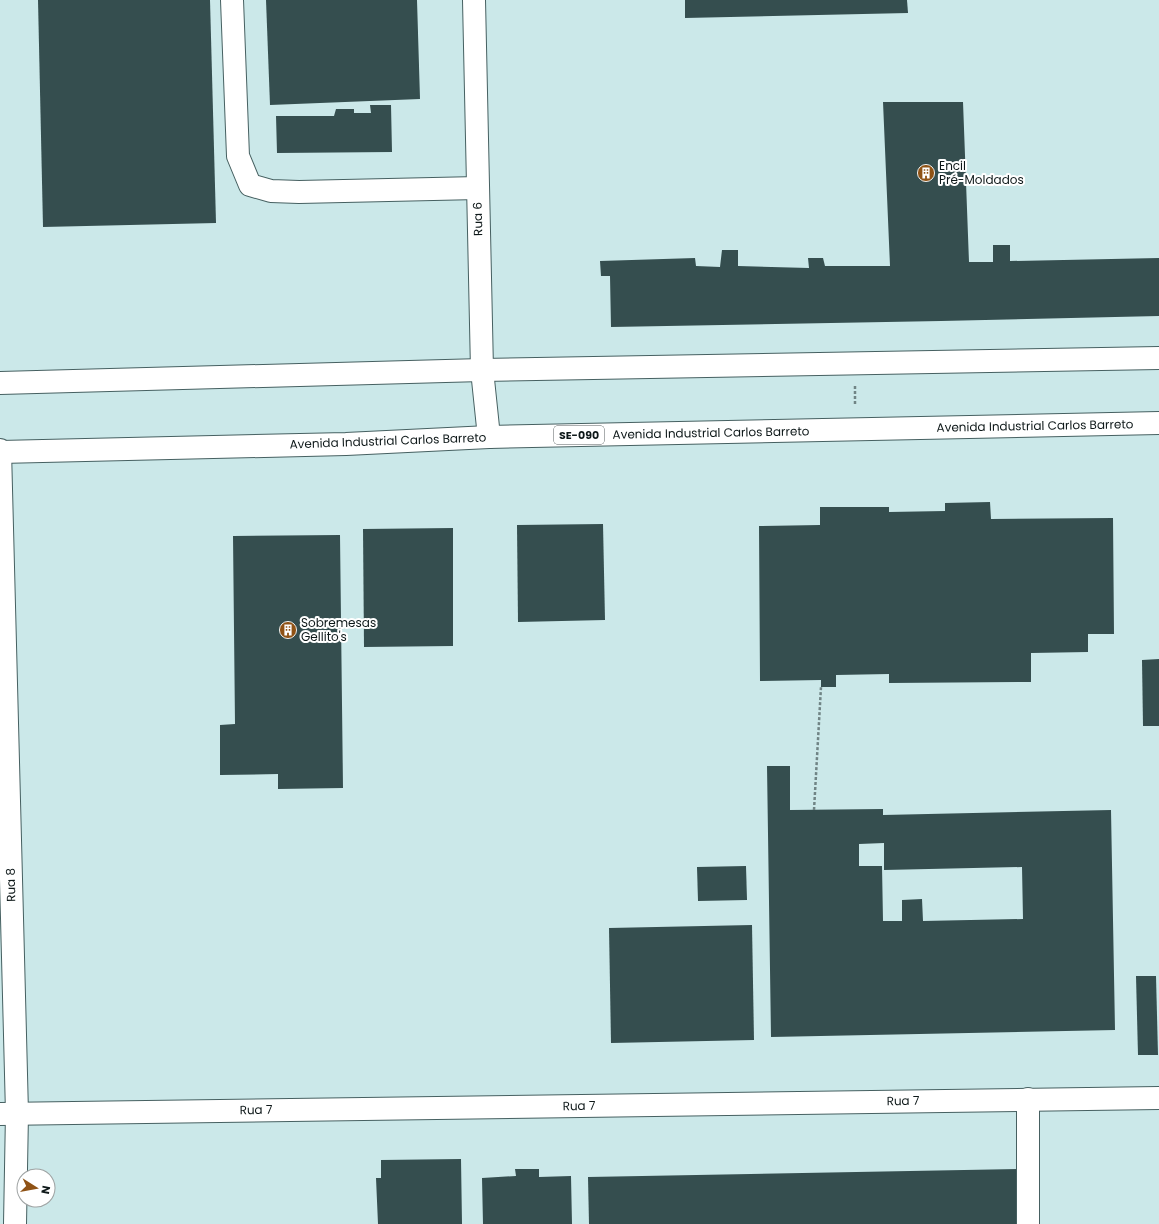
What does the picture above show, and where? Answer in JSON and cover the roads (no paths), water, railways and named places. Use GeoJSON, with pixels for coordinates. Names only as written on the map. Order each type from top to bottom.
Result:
{"type":"FeatureCollection","features":[{"type":"Feature","properties":{"kind":"street"},"geometry":{"type":"LineString","coordinates":[[232,0],[238,156],[250,185],[271,191],[299,192],[478,188]]}},
{"type":"Feature","properties":{"kind":"street","name":"Rua 6"},"geometry":{"type":"LineString","coordinates":[[474,0],[482,370],[490,437]]}},
{"type":"Feature","properties":{"kind":"street"},"geometry":{"type":"LineString","coordinates":[[0,383],[482,370],[1159,358]]}},
{"type":"Feature","properties":{"kind":"street","name":"Avenida Industrial Carlos Barreto"},"geometry":{"type":"LineString","coordinates":[[0,451],[346,444],[490,437],[1159,423]]}},
{"type":"Feature","properties":{"kind":"street","name":"Rua 8"},"geometry":{"type":"LineString","coordinates":[[0,451],[9,1113],[15,1224]]}},
{"type":"Feature","properties":{"kind":"street","name":"Rua 7"},"geometry":{"type":"LineString","coordinates":[[9,1113],[1159,1098]]}},
{"type":"Feature","properties":{"kind":"street"},"geometry":{"type":"LineString","coordinates":[[1028,1099],[1028,1224]]}},
{"type":"Feature","properties":{"kind":"place","name":"Encil Pré-Moldados"},"geometry":{"type":"Point","coordinates":[926,173]}},
{"type":"Feature","properties":{"kind":"place","name":"Sobremesas Gellito's"},"geometry":{"type":"Point","coordinates":[288,630]}}]}
